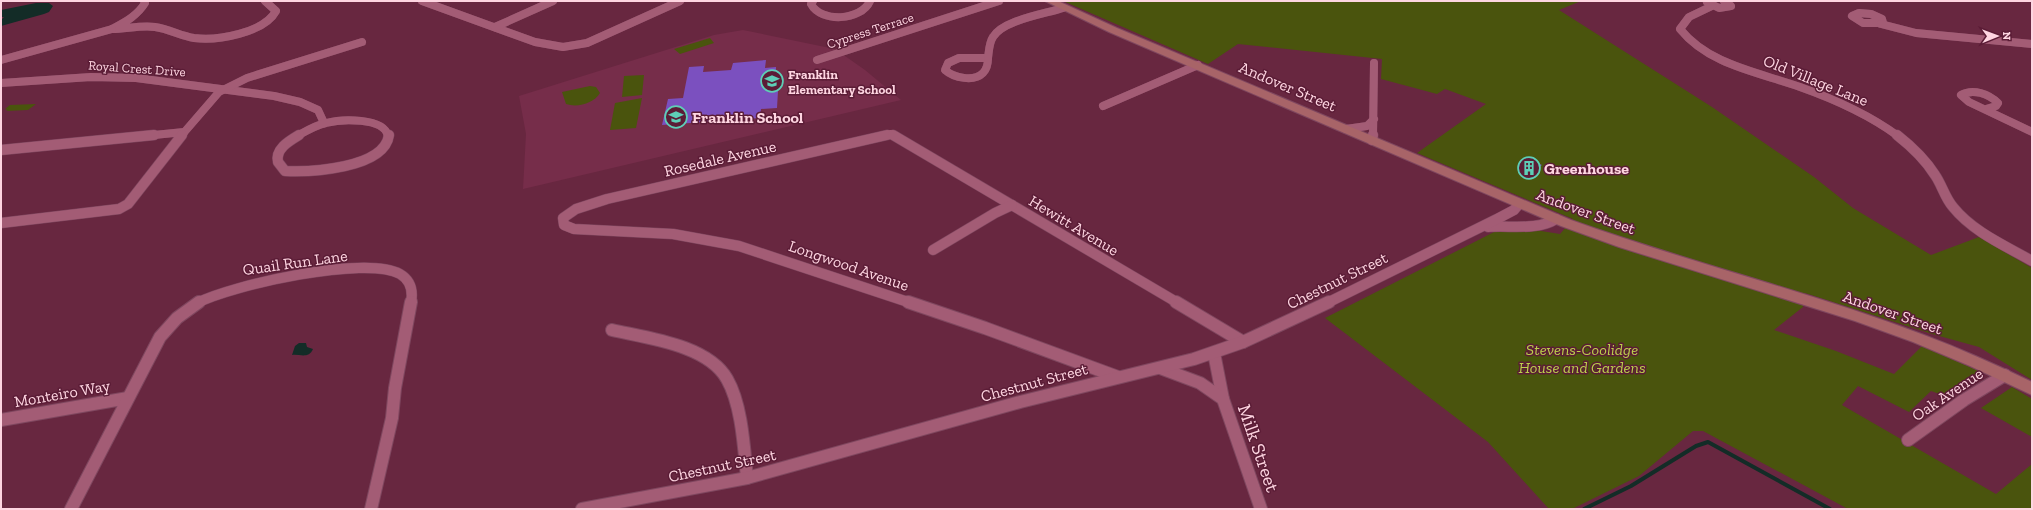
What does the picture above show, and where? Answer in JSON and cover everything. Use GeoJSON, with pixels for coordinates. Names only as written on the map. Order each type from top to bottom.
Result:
{"type":"FeatureCollection","features":[{"type":"Feature","properties":{"kind":"main road","name":"Andover Street"},"geometry":{"type":"LineString","coordinates":[[1050,1],[1063,8],[1556,219],[1634,247],[1899,330],[1942,346],[2032,388]]}},
{"type":"Feature","properties":{"kind":"street","name":"Royal Crest Drive"},"geometry":{"type":"LineString","coordinates":[[112,29],[135,16],[141,10],[145,3],[144,1]]}},
{"type":"Feature","properties":{"kind":"street","name":"Royal Crest Drive"},"geometry":{"type":"LineString","coordinates":[[1,60],[112,29],[155,27],[194,38],[224,37],[259,26],[272,17],[276,11],[266,1]]}},
{"type":"Feature","properties":{"kind":"street"},"geometry":{"type":"LineString","coordinates":[[423,1],[541,44],[563,47],[578,46],[608,35],[680,1]]}},
{"type":"Feature","properties":{"kind":"street"},"geometry":{"type":"LineString","coordinates":[[495,26],[553,1]]}},
{"type":"Feature","properties":{"kind":"street"},"geometry":{"type":"LineString","coordinates":[[813,1],[811,4],[812,8],[816,12],[840,16],[864,10],[869,6],[870,1]]}},
{"type":"Feature","properties":{"kind":"street","name":"Cypress Terrace"},"geometry":{"type":"LineString","coordinates":[[817,60],[999,1]]}},
{"type":"Feature","properties":{"kind":"street","name":"Old Village Lane"},"geometry":{"type":"LineString","coordinates":[[1724,1],[1731,6],[1724,8],[1710,3],[1682,24],[1680,29],[1691,41],[1730,63],[1837,101],[1877,122],[1925,160],[1934,171],[1947,200],[1956,211],[1989,235],[2032,261]]}},
{"type":"Feature","properties":{"kind":"street"},"geometry":{"type":"LineString","coordinates":[[989,58],[959,58],[948,63],[945,70],[948,73],[959,77],[979,76],[987,70],[989,58],[991,39],[1000,29],[1063,8]]}},
{"type":"Feature","properties":{"kind":"street"},"geometry":{"type":"LineString","coordinates":[[1881,24],[1904,31],[1931,36],[2032,44]]}},
{"type":"Feature","properties":{"kind":"street"},"geometry":{"type":"LineString","coordinates":[[1,223],[119,209],[128,204],[213,97],[223,90],[247,78],[296,61],[362,42]]}},
{"type":"Feature","properties":{"kind":"street"},"geometry":{"type":"LineString","coordinates":[[1372,140],[1374,130],[1374,63]]}},
{"type":"Feature","properties":{"kind":"street"},"geometry":{"type":"LineString","coordinates":[[1103,106],[1198,65]]}},
{"type":"Feature","properties":{"kind":"street","name":"Royal Crest Drive"},"geometry":{"type":"LineString","coordinates":[[1,83],[108,77],[152,80],[274,96],[300,102],[318,110],[324,123]]}},
{"type":"Feature","properties":{"kind":"street"},"geometry":{"type":"LineString","coordinates":[[1986,109],[2032,132]]}},
{"type":"Feature","properties":{"kind":"street"},"geometry":{"type":"LineString","coordinates":[[1346,128],[1368,126],[1374,119]]}},
{"type":"Feature","properties":{"kind":"street"},"geometry":{"type":"LineString","coordinates":[[341,121],[363,122],[377,125],[384,129],[388,134],[388,141],[385,146],[372,156],[336,169],[311,173],[285,171],[278,163],[277,157],[280,150],[302,133],[324,123],[341,121]]}},
{"type":"Feature","properties":{"kind":"street"},"geometry":{"type":"LineString","coordinates":[[1,150],[184,132]]}},
{"type":"Feature","properties":{"kind":"street","name":"Hewitt Avenue"},"geometry":{"type":"LineString","coordinates":[[891,134],[1243,342]]}},
{"type":"Feature","properties":{"kind":"street","name":"Rosedale Avenue"},"geometry":{"type":"LineString","coordinates":[[562,222],[565,216],[576,209],[607,199],[891,134]]}},
{"type":"Feature","properties":{"kind":"street","name":"Chestnut Street"},"geometry":{"type":"LineString","coordinates":[[582,509],[747,478],[838,454],[1013,404],[1118,377],[1160,368],[1214,353],[1243,342],[1316,309],[1507,214],[1519,204]]}},
{"type":"Feature","properties":{"kind":"street"},"geometry":{"type":"LineString","coordinates":[[933,250],[995,213],[1012,205]]}},
{"type":"Feature","properties":{"kind":"street","name":"Chestnut Street"},"geometry":{"type":"LineString","coordinates":[[1475,230],[1499,225],[1548,224],[1556,219]]}},
{"type":"Feature","properties":{"kind":"street","name":"Longwood Avenue"},"geometry":{"type":"LineString","coordinates":[[562,222],[564,225],[574,229],[673,234],[739,246],[984,328],[1118,377]]}},
{"type":"Feature","properties":{"kind":"street","name":"Quail Run Lane"},"geometry":{"type":"LineString","coordinates":[[72,509],[165,329],[184,311],[231,288],[254,282],[289,276],[364,268],[397,272],[411,284],[413,294],[392,418],[371,509]]}},
{"type":"Feature","properties":{"kind":"street"},"geometry":{"type":"LineString","coordinates":[[612,330],[693,352],[716,366],[726,378],[732,392],[741,432],[747,478]]}},
{"type":"Feature","properties":{"kind":"street","name":"Milk Street"},"geometry":{"type":"LineString","coordinates":[[1214,353],[1223,399],[1261,509]]}},
{"type":"Feature","properties":{"kind":"street","name":"Milk Street"},"geometry":{"type":"LineString","coordinates":[[1160,368],[1186,376],[1208,388],[1223,399]]}},
{"type":"Feature","properties":{"kind":"street","name":"Oak Avenue"},"geometry":{"type":"LineString","coordinates":[[1908,440],[1964,400],[2005,375]]}},
{"type":"Feature","properties":{"kind":"street","name":"Monteiro Way"},"geometry":{"type":"LineString","coordinates":[[1,420],[128,398]]}},
{"type":"Feature","properties":{"kind":"shaded area"},"geometry":{"type":"Polygon","coordinates":[[[36,3],[49,3],[53,6],[49,12],[44,14],[1,26],[1,20],[4,17],[1,17],[1,10],[36,3]]]}},
{"type":"Feature","properties":{"kind":"shaded area","name":"Franklin School"},"geometry":{"type":"Polygon","coordinates":[[[743,30],[835,49],[865,70],[901,100],[523,189],[526,134],[519,96],[714,35],[743,30]]]}},
{"type":"Feature","properties":{"kind":"shaded area"},"geometry":{"type":"Polygon","coordinates":[[[299,343],[306,343],[307,347],[313,349],[307,355],[292,355],[295,346],[299,343]]]}},
{"type":"Feature","properties":{"kind":"green space","name":"Stevens-Coolidge House and Gardens"},"geometry":{"type":"Polygon","coordinates":[[[1063,1],[1581,1],[1559,10],[1712,107],[1814,177],[1853,208],[1931,255],[1979,237],[2032,268],[2032,380],[1979,347],[1932,334],[1805,293],[1803,307],[1774,330],[1836,351],[1894,374],[1922,346],[1979,371],[1948,397],[1931,391],[1909,412],[1858,386],[1842,405],[1996,494],[2032,464],[2032,509],[1848,509],[1703,431],[1693,431],[1639,476],[1572,509],[1549,509],[1488,442],[1325,318],[1500,229],[1523,228],[1560,234],[1573,219],[1417,153],[1486,104],[1445,89],[1437,94],[1381,79],[1382,59],[1238,44],[1208,64],[1063,1]]]}},
{"type":"Feature","properties":{"kind":"green space"},"geometry":{"type":"Polygon","coordinates":[[[710,38],[714,43],[680,54],[674,49],[710,38]]]}},
{"type":"Feature","properties":{"kind":"green space"},"geometry":{"type":"Polygon","coordinates":[[[644,75],[642,95],[622,97],[624,76],[644,75]]]}},
{"type":"Feature","properties":{"kind":"green space"},"geometry":{"type":"Polygon","coordinates":[[[590,86],[596,87],[600,93],[594,100],[580,105],[566,104],[562,92],[590,86]]]}},
{"type":"Feature","properties":{"kind":"green space"},"geometry":{"type":"Polygon","coordinates":[[[642,98],[636,128],[610,130],[615,103],[642,98]]]}},
{"type":"Feature","properties":{"kind":"green space"},"geometry":{"type":"Polygon","coordinates":[[[36,104],[28,110],[6,111],[8,110],[5,109],[10,105],[36,104]]]}},
{"type":"Feature","properties":{"kind":"green space"},"geometry":{"type":"Polygon","coordinates":[[[2012,387],[2032,399],[2032,437],[1981,408],[2012,387]]]}},
{"type":"Feature","properties":{"kind":"building","name":"Franklin School"},"geometry":{"type":"Polygon","coordinates":[[[766,60],[765,68],[776,67],[775,91],[778,91],[777,108],[761,109],[760,118],[662,125],[668,99],[683,98],[689,67],[704,66],[703,72],[731,70],[733,63],[766,60]]]}},
{"type":"Feature","properties":{"kind":"building","name":"Greenhouse"},"geometry":{"type":"Polygon","coordinates":[[[1530,160],[1542,165],[1530,173],[1518,167],[1530,160]]]}},
{"type":"Feature","properties":{"kind":"waterway"},"geometry":{"type":"LineString","coordinates":[[1584,509],[1631,486],[1696,446],[1708,442],[1830,509]]}},
{"type":"Feature","properties":{"kind":"place","name":"Franklin Elementary School"},"geometry":{"type":"Point","coordinates":[772,81]}},
{"type":"Feature","properties":{"kind":"place","name":"Franklin School"},"geometry":{"type":"Point","coordinates":[676,117]}},
{"type":"Feature","properties":{"kind":"place","name":"Greenhouse"},"geometry":{"type":"Point","coordinates":[1529,168]}}]}
